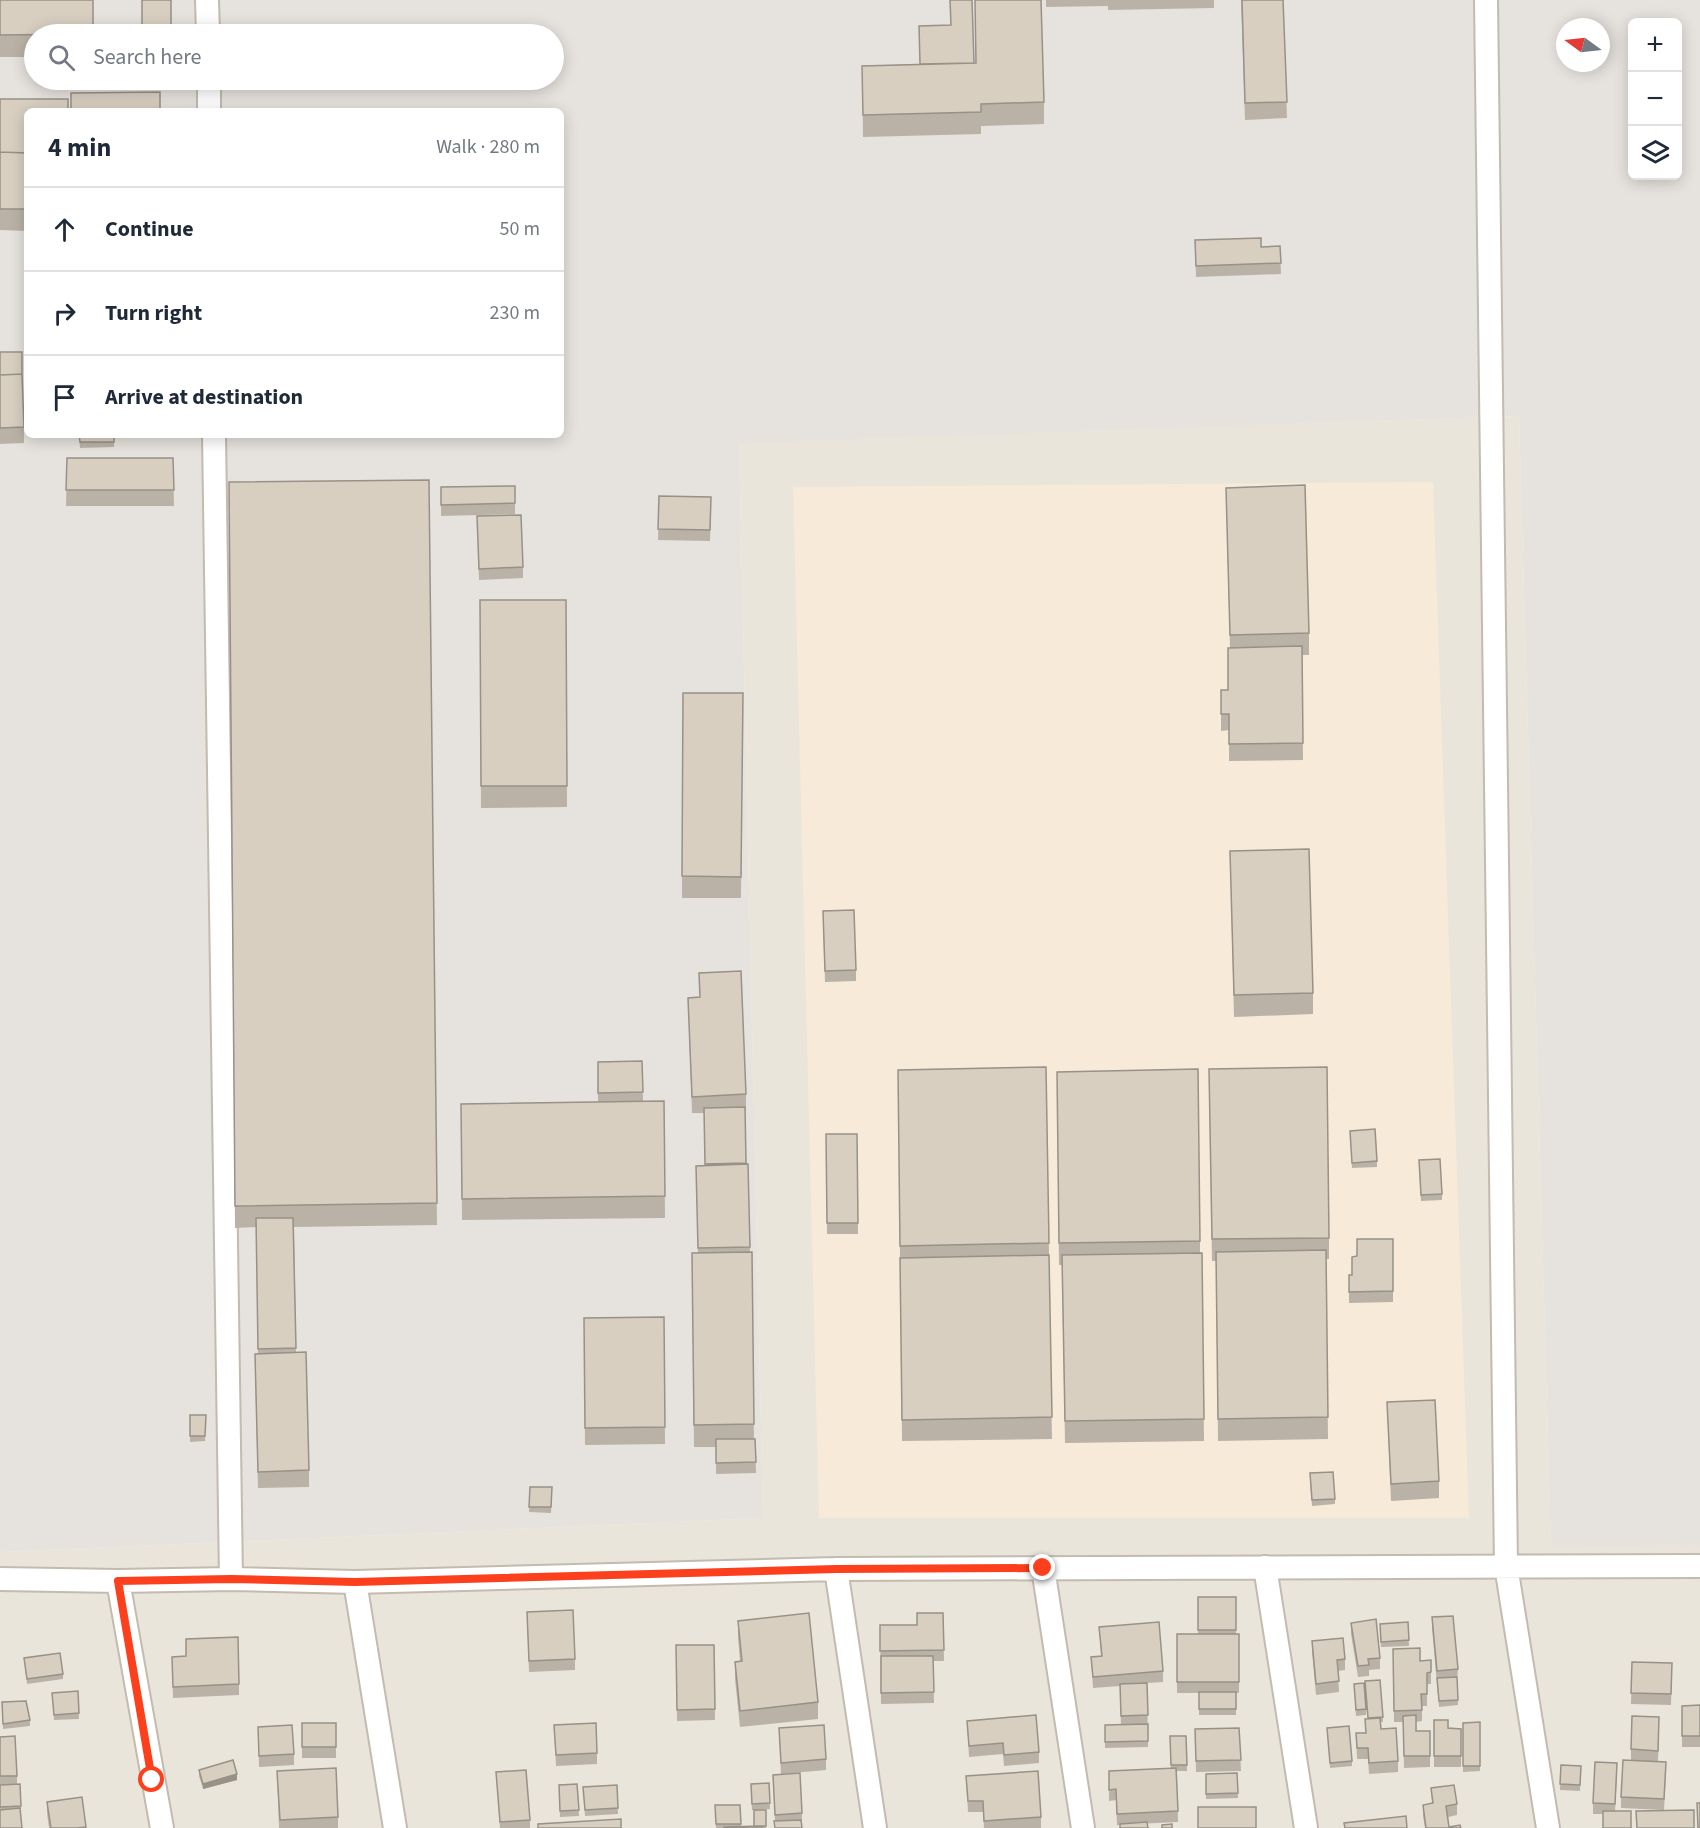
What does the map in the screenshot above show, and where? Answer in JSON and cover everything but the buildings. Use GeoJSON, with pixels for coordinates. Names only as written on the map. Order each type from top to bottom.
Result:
{"type":"FeatureCollection","features":[{"type":"Feature","properties":{"kind":"street"},"geometry":{"type":"LineString","coordinates":[[207,0],[208,24]]}},
{"type":"Feature","properties":{"kind":"street"},"geometry":{"type":"LineString","coordinates":[[1486,0],[1506,1566],[1548,1828]]}},
{"type":"Feature","properties":{"kind":"street"},"geometry":{"type":"LineString","coordinates":[[208,90],[209,108]]}},
{"type":"Feature","properties":{"kind":"street"},"geometry":{"type":"LineString","coordinates":[[214,438],[231,1579]]}},
{"type":"Feature","properties":{"kind":"street"},"geometry":{"type":"LineString","coordinates":[[0,1579],[118,1581],[231,1579],[355,1582],[836,1569],[1700,1566]]}},
{"type":"Feature","properties":{"kind":"street"},"geometry":{"type":"LineString","coordinates":[[1265,1567],[1306,1828]]}},
{"type":"Feature","properties":{"kind":"street"},"geometry":{"type":"LineString","coordinates":[[1043,1568],[1083,1828]]}},
{"type":"Feature","properties":{"kind":"street"},"geometry":{"type":"LineString","coordinates":[[836,1569],[875,1828]]}},
{"type":"Feature","properties":{"kind":"street"},"geometry":{"type":"LineString","coordinates":[[118,1581],[162,1828]]}},
{"type":"Feature","properties":{"kind":"street"},"geometry":{"type":"LineString","coordinates":[[355,1582],[395,1828]]}},
{"type":"Feature","properties":{"kind":"shaded area"},"geometry":{"type":"Polygon","coordinates":[[[0,0],[1700,0],[1700,1545],[1551,1547],[1519,416],[739,443],[763,1518],[0,1552],[0,0]]]}},
{"type":"Feature","properties":{"kind":"shaded area"},"geometry":{"type":"Polygon","coordinates":[[[1519,416],[1551,1546],[1700,1545],[1700,1828],[0,1828],[0,1552],[763,1518],[739,442],[1519,416]]]}},
{"type":"Feature","properties":{"kind":"shaded area"},"geometry":{"type":"Polygon","coordinates":[[[1433,482],[1469,1518],[819,1518],[793,487],[1433,482]]]}},
{"type":"Feature","properties":{"kind":"route"},"geometry":{"type":"LineString","coordinates":[[152,1780],[118,1581],[231,1579],[355,1582],[836,1569],[1043,1568]]}}]}
